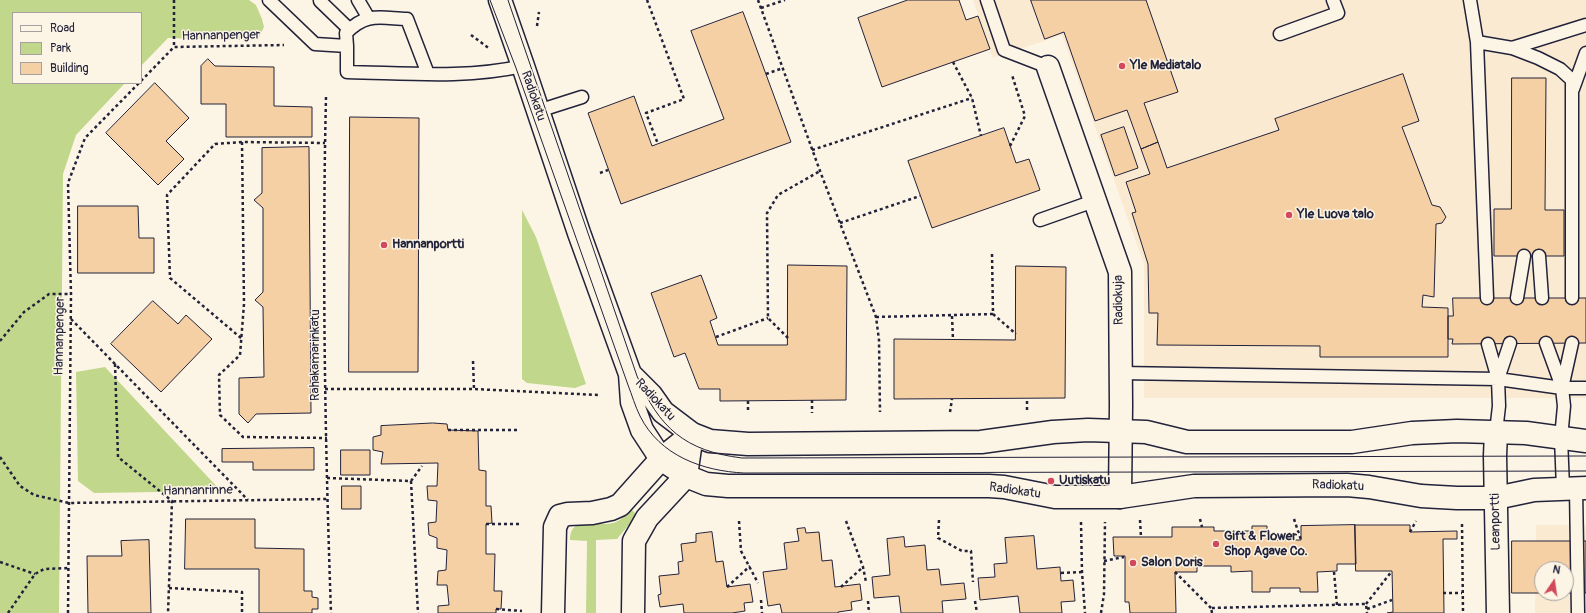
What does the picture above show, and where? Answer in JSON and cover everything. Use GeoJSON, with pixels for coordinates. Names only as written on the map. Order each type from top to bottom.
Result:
{"type":"FeatureCollection","features":[{"type":"Feature","properties":{"kind":"street","name":"Radiokatu"},"geometry":{"type":"LineString","coordinates":[[500,0],[579,233],[630,374],[632,402],[642,430],[661,458],[686,476],[706,484],[728,486],[989,486],[1004,487],[1055,497],[1120,497],[1194,486],[1347,485],[1369,487],[1422,496],[1496,498],[1534,490],[1575,488]]}},
{"type":"Feature","properties":{"kind":"street","name":"Radiokuja"},"geometry":{"type":"LineString","coordinates":[[1048,67],[1120,272],[1120,497]]}},
{"type":"Feature","properties":{"kind":"street","name":"Radiokatu"},"geometry":{"type":"LineString","coordinates":[[630,374],[651,394],[663,412],[692,434],[710,441],[748,444],[981,442],[1053,432],[1088,430],[1146,432],[1187,442],[1352,442],[1412,432],[1457,431],[1526,432],[1586,441]]}},
{"type":"Feature","properties":{"kind":"street","name":"Leanportti"},"geometry":{"type":"LineString","coordinates":[[1496,432],[1498,613]]}},
{"type":"Feature","properties":{"kind":"street"},"geometry":{"type":"LineString","coordinates":[[553,613],[555,526],[560,516],[592,513],[611,509],[620,505],[661,458],[692,434]]}},
{"type":"Feature","properties":{"kind":"street"},"geometry":{"type":"LineString","coordinates":[[633,613],[634,541],[647,518],[686,476],[692,434]]}},
{"type":"Feature","properties":{"kind":"lane"},"geometry":{"type":"LineString","coordinates":[[269,0],[315,44],[347,46]]}},
{"type":"Feature","properties":{"kind":"lane"},"geometry":{"type":"LineString","coordinates":[[358,0],[368,17]]}},
{"type":"Feature","properties":{"kind":"lane"},"geometry":{"type":"LineString","coordinates":[[987,0],[1004,50],[1048,67]]}},
{"type":"Feature","properties":{"kind":"lane"},"geometry":{"type":"LineString","coordinates":[[1280,34],[1338,13],[1333,0]]}},
{"type":"Feature","properties":{"kind":"lane"},"geometry":{"type":"LineString","coordinates":[[1470,0],[1477,42],[1487,298]]}},
{"type":"Feature","properties":{"kind":"lane"},"geometry":{"type":"LineString","coordinates":[[320,1],[349,29]]}},
{"type":"Feature","properties":{"kind":"lane"},"geometry":{"type":"LineString","coordinates":[[428,74],[407,18],[368,17],[355,23],[346,33],[347,72],[428,74],[470,74],[523,66]]}},
{"type":"Feature","properties":{"kind":"lane"},"geometry":{"type":"LineString","coordinates":[[1512,48],[1586,24]]}},
{"type":"Feature","properties":{"kind":"lane"},"geometry":{"type":"LineString","coordinates":[[1477,42],[1512,48],[1538,58],[1560,69],[1572,80],[1572,298]]}},
{"type":"Feature","properties":{"kind":"lane"},"geometry":{"type":"LineString","coordinates":[[1572,90],[1586,54]]}},
{"type":"Feature","properties":{"kind":"lane"},"geometry":{"type":"LineString","coordinates":[[538,111],[582,97]]}},
{"type":"Feature","properties":{"kind":"lane"},"geometry":{"type":"LineString","coordinates":[[1040,220],[1094,201]]}},
{"type":"Feature","properties":{"kind":"lane"},"geometry":{"type":"LineString","coordinates":[[1517,298],[1524,256]]}},
{"type":"Feature","properties":{"kind":"lane"},"geometry":{"type":"LineString","coordinates":[[1539,256],[1542,298]]}},
{"type":"Feature","properties":{"kind":"lane"},"geometry":{"type":"LineString","coordinates":[[1498,378],[1510,343]]}},
{"type":"Feature","properties":{"kind":"lane"},"geometry":{"type":"LineString","coordinates":[[1546,343],[1562,388],[1564,406],[1561,438],[1575,488],[1578,613]]}},
{"type":"Feature","properties":{"kind":"lane"},"geometry":{"type":"LineString","coordinates":[[1562,388],[1572,343]]}},
{"type":"Feature","properties":{"kind":"lane"},"geometry":{"type":"LineString","coordinates":[[1488,344],[1498,378],[1499,406],[1496,432]]}},
{"type":"Feature","properties":{"kind":"lane"},"geometry":{"type":"LineString","coordinates":[[1120,373],[1498,378],[1562,388],[1586,388]]}},
{"type":"Feature","properties":{"kind":"path"},"geometry":{"type":"LineString","coordinates":[[174,0],[174,46]]}},
{"type":"Feature","properties":{"kind":"path"},"geometry":{"type":"LineString","coordinates":[[651,0],[647,2],[684,99],[646,113],[658,144]]}},
{"type":"Feature","properties":{"kind":"path"},"geometry":{"type":"LineString","coordinates":[[758,0],[812,150],[876,317],[879,340],[880,412]]}},
{"type":"Feature","properties":{"kind":"path"},"geometry":{"type":"LineString","coordinates":[[761,8],[785,0]]}},
{"type":"Feature","properties":{"kind":"path","name":"Hannanpenger"},"geometry":{"type":"LineString","coordinates":[[142,80],[174,46],[315,44]]}},
{"type":"Feature","properties":{"kind":"path"},"geometry":{"type":"LineString","coordinates":[[1004,50],[1025,116],[1010,146]]}},
{"type":"Feature","properties":{"kind":"path"},"geometry":{"type":"LineString","coordinates":[[953,62],[972,98],[981,136]]}},
{"type":"Feature","properties":{"kind":"path"},"geometry":{"type":"LineString","coordinates":[[766,74],[783,68]]}},
{"type":"Feature","properties":{"kind":"path","name":"Hannanpenger"},"geometry":{"type":"LineString","coordinates":[[68,613],[71,294],[68,183],[85,138],[138,84]]}},
{"type":"Feature","properties":{"kind":"path","name":"Rahakamarinkatu"},"geometry":{"type":"LineString","coordinates":[[326,97],[327,499],[331,613]]}},
{"type":"Feature","properties":{"kind":"path"},"geometry":{"type":"LineString","coordinates":[[812,150],[972,98]]}},
{"type":"Feature","properties":{"kind":"path"},"geometry":{"type":"LineString","coordinates":[[242,142],[244,304],[240,355],[219,376],[220,414],[242,437],[327,438]]}},
{"type":"Feature","properties":{"kind":"path"},"geometry":{"type":"LineString","coordinates":[[241,338],[170,278],[167,195],[215,144],[242,142],[325,143]]}},
{"type":"Feature","properties":{"kind":"path"},"geometry":{"type":"LineString","coordinates":[[600,173],[608,170]]}},
{"type":"Feature","properties":{"kind":"path"},"geometry":{"type":"LineString","coordinates":[[788,338],[768,318],[767,214],[778,195],[820,171]]}},
{"type":"Feature","properties":{"kind":"path"},"geometry":{"type":"LineString","coordinates":[[840,222],[920,196]]}},
{"type":"Feature","properties":{"kind":"path"},"geometry":{"type":"LineString","coordinates":[[992,254],[993,314]]}},
{"type":"Feature","properties":{"kind":"path"},"geometry":{"type":"LineString","coordinates":[[0,341],[24,312],[49,294],[71,294]]}},
{"type":"Feature","properties":{"kind":"path"},"geometry":{"type":"LineString","coordinates":[[876,317],[993,314],[1016,334]]}},
{"type":"Feature","properties":{"kind":"path"},"geometry":{"type":"LineString","coordinates":[[952,316],[953,340]]}},
{"type":"Feature","properties":{"kind":"path"},"geometry":{"type":"LineString","coordinates":[[70,318],[248,500]]}},
{"type":"Feature","properties":{"kind":"path"},"geometry":{"type":"LineString","coordinates":[[716,337],[768,318]]}},
{"type":"Feature","properties":{"kind":"path"},"geometry":{"type":"LineString","coordinates":[[473,361],[474,389]]}},
{"type":"Feature","properties":{"kind":"path"},"geometry":{"type":"LineString","coordinates":[[115,364],[118,457],[172,501],[168,613]]}},
{"type":"Feature","properties":{"kind":"path"},"geometry":{"type":"LineString","coordinates":[[326,389],[474,389],[598,395]]}},
{"type":"Feature","properties":{"kind":"path"},"geometry":{"type":"LineString","coordinates":[[1026,412],[1027,398]]}},
{"type":"Feature","properties":{"kind":"path"},"geometry":{"type":"LineString","coordinates":[[950,412],[952,399]]}},
{"type":"Feature","properties":{"kind":"path"},"geometry":{"type":"LineString","coordinates":[[812,400],[812,413]]}},
{"type":"Feature","properties":{"kind":"path"},"geometry":{"type":"LineString","coordinates":[[748,401],[748,413]]}},
{"type":"Feature","properties":{"kind":"path"},"geometry":{"type":"LineString","coordinates":[[448,430],[520,430]]}},
{"type":"Feature","properties":{"kind":"path","name":"Hannanrinne"},"geometry":{"type":"LineString","coordinates":[[0,457],[20,486],[34,495],[69,503],[327,499]]}},
{"type":"Feature","properties":{"kind":"path"},"geometry":{"type":"LineString","coordinates":[[418,613],[410,482],[422,466]]}},
{"type":"Feature","properties":{"kind":"path"},"geometry":{"type":"LineString","coordinates":[[327,478],[410,482]]}},
{"type":"Feature","properties":{"kind":"path"},"geometry":{"type":"LineString","coordinates":[[1101,613],[1104,594],[1105,520],[1120,497]]}},
{"type":"Feature","properties":{"kind":"path"},"geometry":{"type":"LineString","coordinates":[[1410,532],[1417,518]]}},
{"type":"Feature","properties":{"kind":"path"},"geometry":{"type":"LineString","coordinates":[[1140,519],[1141,537]]}},
{"type":"Feature","properties":{"kind":"path"},"geometry":{"type":"LineString","coordinates":[[1200,519],[1202,527]]}},
{"type":"Feature","properties":{"kind":"path"},"geometry":{"type":"LineString","coordinates":[[1294,519],[1301,540]]}},
{"type":"Feature","properties":{"kind":"path"},"geometry":{"type":"LineString","coordinates":[[939,520],[938,538],[962,551],[971,551],[973,582]]}},
{"type":"Feature","properties":{"kind":"path"},"geometry":{"type":"LineString","coordinates":[[1462,520],[1463,613]]}},
{"type":"Feature","properties":{"kind":"path"},"geometry":{"type":"LineString","coordinates":[[739,521],[742,551],[758,583]]}},
{"type":"Feature","properties":{"kind":"path"},"geometry":{"type":"LineString","coordinates":[[846,521],[863,567],[866,582]]}},
{"type":"Feature","properties":{"kind":"path"},"geometry":{"type":"LineString","coordinates":[[486,524],[521,524]]}},
{"type":"Feature","properties":{"kind":"path"},"geometry":{"type":"LineString","coordinates":[[1081,530],[1084,613]]}},
{"type":"Feature","properties":{"kind":"path"},"geometry":{"type":"LineString","coordinates":[[1104,561],[1124,557]]}},
{"type":"Feature","properties":{"kind":"path"},"geometry":{"type":"LineString","coordinates":[[0,562],[35,574]]}},
{"type":"Feature","properties":{"kind":"path"},"geometry":{"type":"LineString","coordinates":[[727,587],[750,566]]}},
{"type":"Feature","properties":{"kind":"path"},"geometry":{"type":"LineString","coordinates":[[841,587],[863,567]]}},
{"type":"Feature","properties":{"kind":"path"},"geometry":{"type":"LineString","coordinates":[[8,613],[35,574],[44,569],[68,568]]}},
{"type":"Feature","properties":{"kind":"path"},"geometry":{"type":"LineString","coordinates":[[1366,613],[1366,604],[1392,571]]}},
{"type":"Feature","properties":{"kind":"path"},"geometry":{"type":"LineString","coordinates":[[1061,573],[1082,572]]}},
{"type":"Feature","properties":{"kind":"path"},"geometry":{"type":"LineString","coordinates":[[1175,572],[1212,608],[1366,604]]}},
{"type":"Feature","properties":{"kind":"path"},"geometry":{"type":"LineString","coordinates":[[1334,572],[1337,605]]}},
{"type":"Feature","properties":{"kind":"path"},"geometry":{"type":"LineString","coordinates":[[169,588],[242,592],[242,613]]}},
{"type":"Feature","properties":{"kind":"path"},"geometry":{"type":"LineString","coordinates":[[1443,594],[1462,593]]}},
{"type":"Feature","properties":{"kind":"path"},"geometry":{"type":"LineString","coordinates":[[760,600],[762,613]]}},
{"type":"Feature","properties":{"kind":"path"},"geometry":{"type":"LineString","coordinates":[[1366,609],[1392,600]]}},
{"type":"Feature","properties":{"kind":"path"},"geometry":{"type":"LineString","coordinates":[[868,601],[869,613]]}},
{"type":"Feature","properties":{"kind":"path"},"geometry":{"type":"LineString","coordinates":[[975,601],[976,613]]}},
{"type":"Feature","properties":{"kind":"path"},"geometry":{"type":"LineString","coordinates":[[1212,608],[1212,613]]}},
{"type":"Feature","properties":{"kind":"path"},"geometry":{"type":"LineString","coordinates":[[496,609],[522,611]]}},
{"type":"Feature","properties":{"kind":"shaded area"},"geometry":{"type":"Polygon","coordinates":[[[973,0],[1586,0],[1586,398],[1144,398],[1144,264],[1062,35],[993,58],[973,0]]]}},
{"type":"Feature","properties":{"kind":"shaded area"},"geometry":{"type":"Polygon","coordinates":[[[1536,525],[1586,525],[1586,613],[1535,613],[1535,601],[1574,601],[1574,561],[1536,561],[1536,525]]]}},
{"type":"Feature","properties":{"kind":"green space"},"geometry":{"type":"Polygon","coordinates":[[[0,0],[249,0],[256,5],[264,27],[259,37],[256,39],[168,38],[142,65],[142,12],[12,12],[12,84],[124,84],[76,135],[63,174],[59,613],[0,613],[0,0]]]}},
{"type":"Feature","properties":{"kind":"green space"},"geometry":{"type":"Polygon","coordinates":[[[522,210],[536,237],[586,384],[575,388],[527,383],[522,379],[522,210]]]}},
{"type":"Feature","properties":{"kind":"green space"},"geometry":{"type":"Polygon","coordinates":[[[105,367],[221,491],[94,493],[78,481],[76,372],[105,367]]]}},
{"type":"Feature","properties":{"kind":"green space"},"geometry":{"type":"Polygon","coordinates":[[[631,509],[637,515],[617,539],[596,540],[596,613],[586,613],[587,541],[570,540],[571,532],[580,524],[609,524],[616,522],[631,509]]]}},
{"type":"Feature","properties":{"kind":"building"},"geometry":{"type":"Polygon","coordinates":[[[908,0],[959,0],[966,20],[978,16],[990,49],[882,87],[858,18],[908,0]]]}},
{"type":"Feature","properties":{"kind":"building","name":"Yle Mediatalo"},"geometry":{"type":"Polygon","coordinates":[[[1031,0],[1146,0],[1178,92],[1144,103],[1158,142],[1141,149],[1127,110],[1095,121],[1064,32],[1045,39],[1031,0]]]}},
{"type":"Feature","properties":{"kind":"building"},"geometry":{"type":"Polygon","coordinates":[[[743,12],[791,142],[621,204],[588,113],[634,96],[652,146],[724,119],[691,31],[743,12]]]}},
{"type":"Feature","properties":{"kind":"building"},"geometry":{"type":"Polygon","coordinates":[[[208,59],[215,66],[274,67],[274,106],[312,107],[312,137],[226,137],[226,104],[201,104],[201,66],[208,59]]]}},
{"type":"Feature","properties":{"kind":"building","name":"Yle Luova talo"},"geometry":{"type":"Polygon","coordinates":[[[1403,74],[1419,121],[1402,127],[1432,205],[1440,207],[1446,217],[1442,223],[1436,224],[1434,297],[1423,295],[1422,307],[1448,308],[1448,357],[1320,357],[1320,346],[1157,345],[1158,313],[1149,313],[1148,264],[1132,213],[1136,212],[1126,182],[1150,174],[1141,149],[1158,142],[1167,168],[1279,130],[1275,119],[1403,74]]]}},
{"type":"Feature","properties":{"kind":"building"},"geometry":{"type":"Polygon","coordinates":[[[1512,78],[1546,78],[1545,210],[1564,210],[1564,256],[1494,256],[1494,209],[1511,209],[1512,78]]]}},
{"type":"Feature","properties":{"kind":"building"},"geometry":{"type":"Polygon","coordinates":[[[155,83],[189,118],[166,141],[184,159],[158,185],[106,133],[155,83]]]}},
{"type":"Feature","properties":{"kind":"building","name":"Hannanportti"},"geometry":{"type":"Polygon","coordinates":[[[350,117],[419,118],[418,372],[349,372],[350,117]]]}},
{"type":"Feature","properties":{"kind":"building"},"geometry":{"type":"Polygon","coordinates":[[[1124,127],[1138,168],[1115,176],[1101,135],[1124,127]]]}},
{"type":"Feature","properties":{"kind":"building"},"geometry":{"type":"Polygon","coordinates":[[[1004,128],[1016,163],[1029,159],[1040,190],[932,228],[908,161],[1004,128]]]}},
{"type":"Feature","properties":{"kind":"building"},"geometry":{"type":"Polygon","coordinates":[[[309,147],[311,413],[256,414],[248,423],[239,414],[239,378],[264,377],[263,307],[255,300],[263,292],[263,208],[254,200],[262,193],[262,148],[309,147]]]}},
{"type":"Feature","properties":{"kind":"building"},"geometry":{"type":"Polygon","coordinates":[[[78,206],[138,206],[139,238],[154,238],[154,273],[78,273],[78,206]]]}},
{"type":"Feature","properties":{"kind":"building"},"geometry":{"type":"Polygon","coordinates":[[[788,265],[847,266],[846,400],[720,401],[720,389],[699,389],[685,353],[674,357],[651,293],[701,275],[717,318],[710,321],[718,345],[787,345],[788,265]]]}},
{"type":"Feature","properties":{"kind":"building"},"geometry":{"type":"Polygon","coordinates":[[[1016,266],[1066,267],[1065,398],[894,399],[894,339],[1015,340],[1016,266]]]}},
{"type":"Feature","properties":{"kind":"building"},"geometry":{"type":"Polygon","coordinates":[[[1453,298],[1586,298],[1586,343],[1452,344],[1453,339],[1448,339],[1448,316],[1453,316],[1453,298]]]}},
{"type":"Feature","properties":{"kind":"building"},"geometry":{"type":"Polygon","coordinates":[[[153,301],[178,324],[186,315],[212,339],[161,392],[111,344],[153,301]]]}},
{"type":"Feature","properties":{"kind":"building"},"geometry":{"type":"Polygon","coordinates":[[[433,423],[447,424],[448,430],[478,431],[479,470],[486,471],[486,506],[491,506],[492,523],[486,524],[486,554],[495,554],[494,591],[502,591],[501,609],[496,609],[496,613],[438,613],[438,606],[449,605],[447,585],[437,585],[438,571],[446,570],[447,550],[437,548],[437,538],[429,535],[428,523],[436,522],[437,501],[428,500],[427,486],[437,486],[438,463],[381,464],[383,452],[373,450],[373,437],[381,435],[381,426],[433,423]]]}},
{"type":"Feature","properties":{"kind":"building"},"geometry":{"type":"Polygon","coordinates":[[[314,448],[314,470],[253,470],[253,462],[222,462],[222,449],[314,448]]]}},
{"type":"Feature","properties":{"kind":"building"},"geometry":{"type":"Polygon","coordinates":[[[341,450],[370,450],[370,475],[341,475],[341,450]]]}},
{"type":"Feature","properties":{"kind":"building"},"geometry":{"type":"Polygon","coordinates":[[[342,486],[361,486],[361,509],[342,509],[342,486]]]}},
{"type":"Feature","properties":{"kind":"building"},"geometry":{"type":"Polygon","coordinates":[[[186,519],[255,519],[255,548],[304,549],[304,591],[312,591],[312,597],[318,598],[318,609],[312,609],[312,613],[259,613],[259,569],[185,569],[186,519]]]}},
{"type":"Feature","properties":{"kind":"building"},"geometry":{"type":"Polygon","coordinates":[[[1355,525],[1410,525],[1410,532],[1457,531],[1457,539],[1443,539],[1444,613],[1387,613],[1393,612],[1392,571],[1356,571],[1355,525]]]}},
{"type":"Feature","properties":{"kind":"building"},"geometry":{"type":"Polygon","coordinates":[[[1355,525],[1356,564],[1337,564],[1337,571],[1317,572],[1318,592],[1300,592],[1300,588],[1270,588],[1270,592],[1252,592],[1252,571],[1231,572],[1231,566],[1197,566],[1197,572],[1175,572],[1176,613],[1130,613],[1129,602],[1125,602],[1125,556],[1114,556],[1113,537],[1172,537],[1172,527],[1214,527],[1214,531],[1252,531],[1252,526],[1267,526],[1267,540],[1301,540],[1301,526],[1355,525]]]}},
{"type":"Feature","properties":{"kind":"building"},"geometry":{"type":"Polygon","coordinates":[[[805,528],[806,533],[819,532],[822,561],[832,560],[835,587],[860,584],[862,600],[851,602],[852,610],[838,613],[782,613],[780,604],[768,606],[763,572],[787,569],[784,543],[799,541],[797,529],[805,528]]]}},
{"type":"Feature","properties":{"kind":"building"},"geometry":{"type":"Polygon","coordinates":[[[712,532],[716,562],[723,561],[727,587],[750,584],[753,602],[744,603],[745,611],[732,613],[684,613],[683,604],[660,607],[658,595],[661,594],[659,576],[679,574],[678,562],[683,561],[681,544],[696,542],[696,534],[712,532]]]}},
{"type":"Feature","properties":{"kind":"building"},"geometry":{"type":"Polygon","coordinates":[[[1034,536],[1037,569],[1060,567],[1061,581],[1073,580],[1075,601],[1061,602],[1062,613],[1020,613],[1018,596],[980,600],[978,578],[995,577],[994,564],[1007,563],[1005,538],[1034,536]]]}},
{"type":"Feature","properties":{"kind":"building"},"geometry":{"type":"Polygon","coordinates":[[[904,537],[905,547],[925,545],[927,570],[939,569],[941,585],[964,583],[966,599],[942,601],[943,613],[901,613],[899,596],[874,598],[872,577],[890,575],[887,539],[904,537]]]}},
{"type":"Feature","properties":{"kind":"building"},"geometry":{"type":"Polygon","coordinates":[[[149,540],[151,613],[88,613],[87,556],[122,556],[121,541],[149,540]]]}},
{"type":"Feature","properties":{"kind":"building"},"geometry":{"type":"Polygon","coordinates":[[[1512,541],[1586,541],[1586,593],[1574,593],[1574,561],[1534,561],[1534,593],[1512,593],[1512,541]]]}},
{"type":"Feature","properties":{"kind":"tram line"},"geometry":{"type":"LineString","coordinates":[[490,0],[516,68],[638,412],[649,430],[659,442],[684,459],[713,469],[744,473],[1586,471]]}},
{"type":"Feature","properties":{"kind":"tram line"},"geometry":{"type":"LineString","coordinates":[[508,0],[637,376],[645,394],[665,423],[676,434],[705,450],[722,455],[742,458],[1586,456]]}},
{"type":"Feature","properties":{"kind":"place","name":"Yle Mediatalo"},"geometry":{"type":"Point","coordinates":[1122,66]}},
{"type":"Feature","properties":{"kind":"place","name":"Yle Luova talo"},"geometry":{"type":"Point","coordinates":[1289,215]}},
{"type":"Feature","properties":{"kind":"place","name":"Hannanportti"},"geometry":{"type":"Point","coordinates":[384,245]}},
{"type":"Feature","properties":{"kind":"place","name":"Uutiskatu"},"geometry":{"type":"Point","coordinates":[1051,481]}},
{"type":"Feature","properties":{"kind":"place","name":"Gift & Flower Shop Agave Co."},"geometry":{"type":"Point","coordinates":[1216,544]}},
{"type":"Feature","properties":{"kind":"place","name":"Salon Doris"},"geometry":{"type":"Point","coordinates":[1133,563]}}]}
